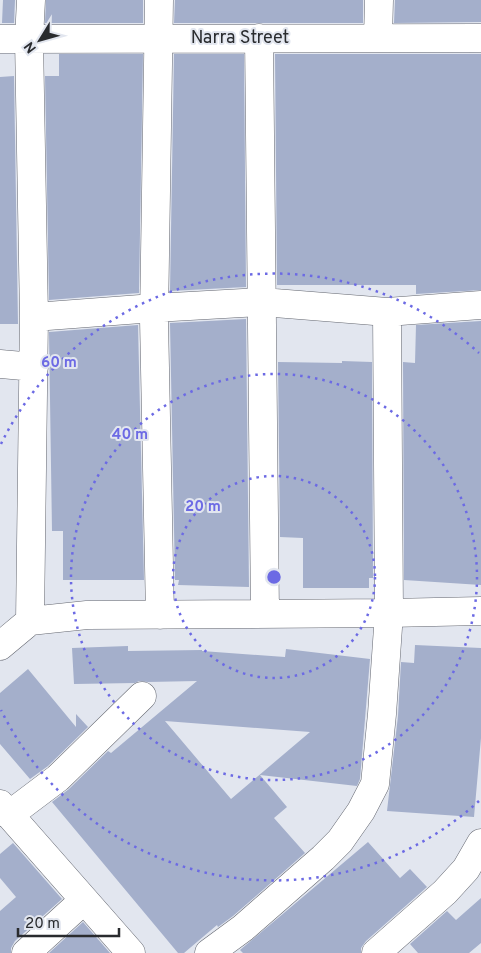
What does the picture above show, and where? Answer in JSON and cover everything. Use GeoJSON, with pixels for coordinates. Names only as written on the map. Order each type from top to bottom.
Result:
{"type":"FeatureCollection","features":[{"type":"Feature","properties":{"kind":"street"},"geometry":{"type":"LineString","coordinates":[[30,0],[34,317],[30,621]]}},
{"type":"Feature","properties":{"kind":"street"},"geometry":{"type":"LineString","coordinates":[[159,0],[154,308],[160,615]]}},
{"type":"Feature","properties":{"kind":"street"},"geometry":{"type":"LineString","coordinates":[[378,38],[379,0]]}},
{"type":"Feature","properties":{"kind":"street"},"geometry":{"type":"LineString","coordinates":[[259,38],[265,614]]}},
{"type":"Feature","properties":{"kind":"street","name":"Narra Street"},"geometry":{"type":"LineString","coordinates":[[0,39],[481,38]]}},
{"type":"Feature","properties":{"kind":"street"},"geometry":{"type":"LineString","coordinates":[[34,317],[262,302],[387,312],[481,305]]}},
{"type":"Feature","properties":{"kind":"street"},"geometry":{"type":"LineString","coordinates":[[210,953],[242,928],[340,841],[361,811],[375,784],[389,613],[387,312]]}},
{"type":"Feature","properties":{"kind":"street"},"geometry":{"type":"LineString","coordinates":[[0,364],[34,368]]}},
{"type":"Feature","properties":{"kind":"street"},"geometry":{"type":"LineString","coordinates":[[0,646],[30,621],[87,615],[481,611]]}},
{"type":"Feature","properties":{"kind":"street"},"geometry":{"type":"LineString","coordinates":[[130,953],[5,809],[58,778],[142,696]]}},
{"type":"Feature","properties":{"kind":"street"},"geometry":{"type":"LineString","coordinates":[[376,953],[445,892],[466,869],[481,843]]}},
{"type":"Feature","properties":{"kind":"street"},"geometry":{"type":"LineString","coordinates":[[26,953],[84,900]]}},
{"type":"Feature","properties":{"kind":"building"},"geometry":{"type":"Polygon","coordinates":[[[3,0],[15,0],[14,23],[2,23],[3,0]]]}},
{"type":"Feature","properties":{"kind":"building"},"geometry":{"type":"Polygon","coordinates":[[[46,0],[143,0],[143,23],[45,23],[46,0]]]}},
{"type":"Feature","properties":{"kind":"building"},"geometry":{"type":"Polygon","coordinates":[[[175,0],[363,0],[363,23],[174,23],[175,0]]]}},
{"type":"Feature","properties":{"kind":"building"},"geometry":{"type":"Polygon","coordinates":[[[395,0],[481,0],[481,22],[394,23],[395,0]]]}},
{"type":"Feature","properties":{"kind":"building"},"geometry":{"type":"Polygon","coordinates":[[[59,54],[143,54],[139,293],[49,300],[45,76],[59,76],[59,54]]]}},
{"type":"Feature","properties":{"kind":"building"},"geometry":{"type":"Polygon","coordinates":[[[174,54],[244,54],[246,287],[170,291],[174,54]]]}},
{"type":"Feature","properties":{"kind":"building"},"geometry":{"type":"Polygon","coordinates":[[[275,54],[481,54],[481,290],[416,294],[416,285],[277,285],[275,54]]]}},
{"type":"Feature","properties":{"kind":"building"},"geometry":{"type":"Polygon","coordinates":[[[14,76],[18,324],[0,324],[0,77],[14,76]]]}},
{"type":"Feature","properties":{"kind":"building"},"geometry":{"type":"Polygon","coordinates":[[[246,319],[249,587],[178,585],[179,580],[175,580],[170,323],[246,319]]]}},
{"type":"Feature","properties":{"kind":"building"},"geometry":{"type":"Polygon","coordinates":[[[481,321],[481,585],[404,580],[403,362],[415,363],[416,325],[481,321]]]}},
{"type":"Feature","properties":{"kind":"building"},"geometry":{"type":"Polygon","coordinates":[[[138,325],[144,580],[63,580],[63,531],[52,531],[49,332],[138,325]]]}},
{"type":"Feature","properties":{"kind":"building"},"geometry":{"type":"Polygon","coordinates":[[[342,361],[372,362],[373,578],[369,578],[369,588],[303,588],[303,538],[280,537],[278,362],[342,363],[342,361]]]}},
{"type":"Feature","properties":{"kind":"building"},"geometry":{"type":"Polygon","coordinates":[[[415,645],[481,648],[481,738],[474,817],[387,811],[398,716],[401,662],[414,663],[415,645]]]}},
{"type":"Feature","properties":{"kind":"building"},"geometry":{"type":"Polygon","coordinates":[[[128,646],[128,651],[202,650],[285,657],[286,649],[370,659],[360,779],[357,786],[260,775],[287,807],[274,818],[305,853],[233,916],[218,927],[217,925],[184,953],[178,953],[52,802],[69,789],[108,751],[111,753],[197,681],[74,684],[72,648],[128,646]],[[165,721],[231,799],[310,732],[165,721]]]}},
{"type":"Feature","properties":{"kind":"building"},"geometry":{"type":"Polygon","coordinates":[[[28,669],[76,727],[76,714],[88,727],[48,766],[30,779],[0,744],[0,693],[28,669]]]}},
{"type":"Feature","properties":{"kind":"building"},"geometry":{"type":"Polygon","coordinates":[[[368,842],[400,878],[410,869],[427,887],[366,941],[361,948],[361,953],[243,953],[240,950],[368,842]]]}},
{"type":"Feature","properties":{"kind":"building"},"geometry":{"type":"Polygon","coordinates":[[[13,843],[62,899],[15,941],[11,948],[11,953],[0,953],[0,911],[16,897],[0,878],[0,854],[13,843]]]}},
{"type":"Feature","properties":{"kind":"building"},"geometry":{"type":"Polygon","coordinates":[[[481,898],[481,943],[469,953],[418,953],[410,944],[447,911],[456,920],[481,898]]]}},
{"type":"Feature","properties":{"kind":"building"},"geometry":{"type":"Polygon","coordinates":[[[83,922],[110,953],[49,953],[83,922]]]}}]}
